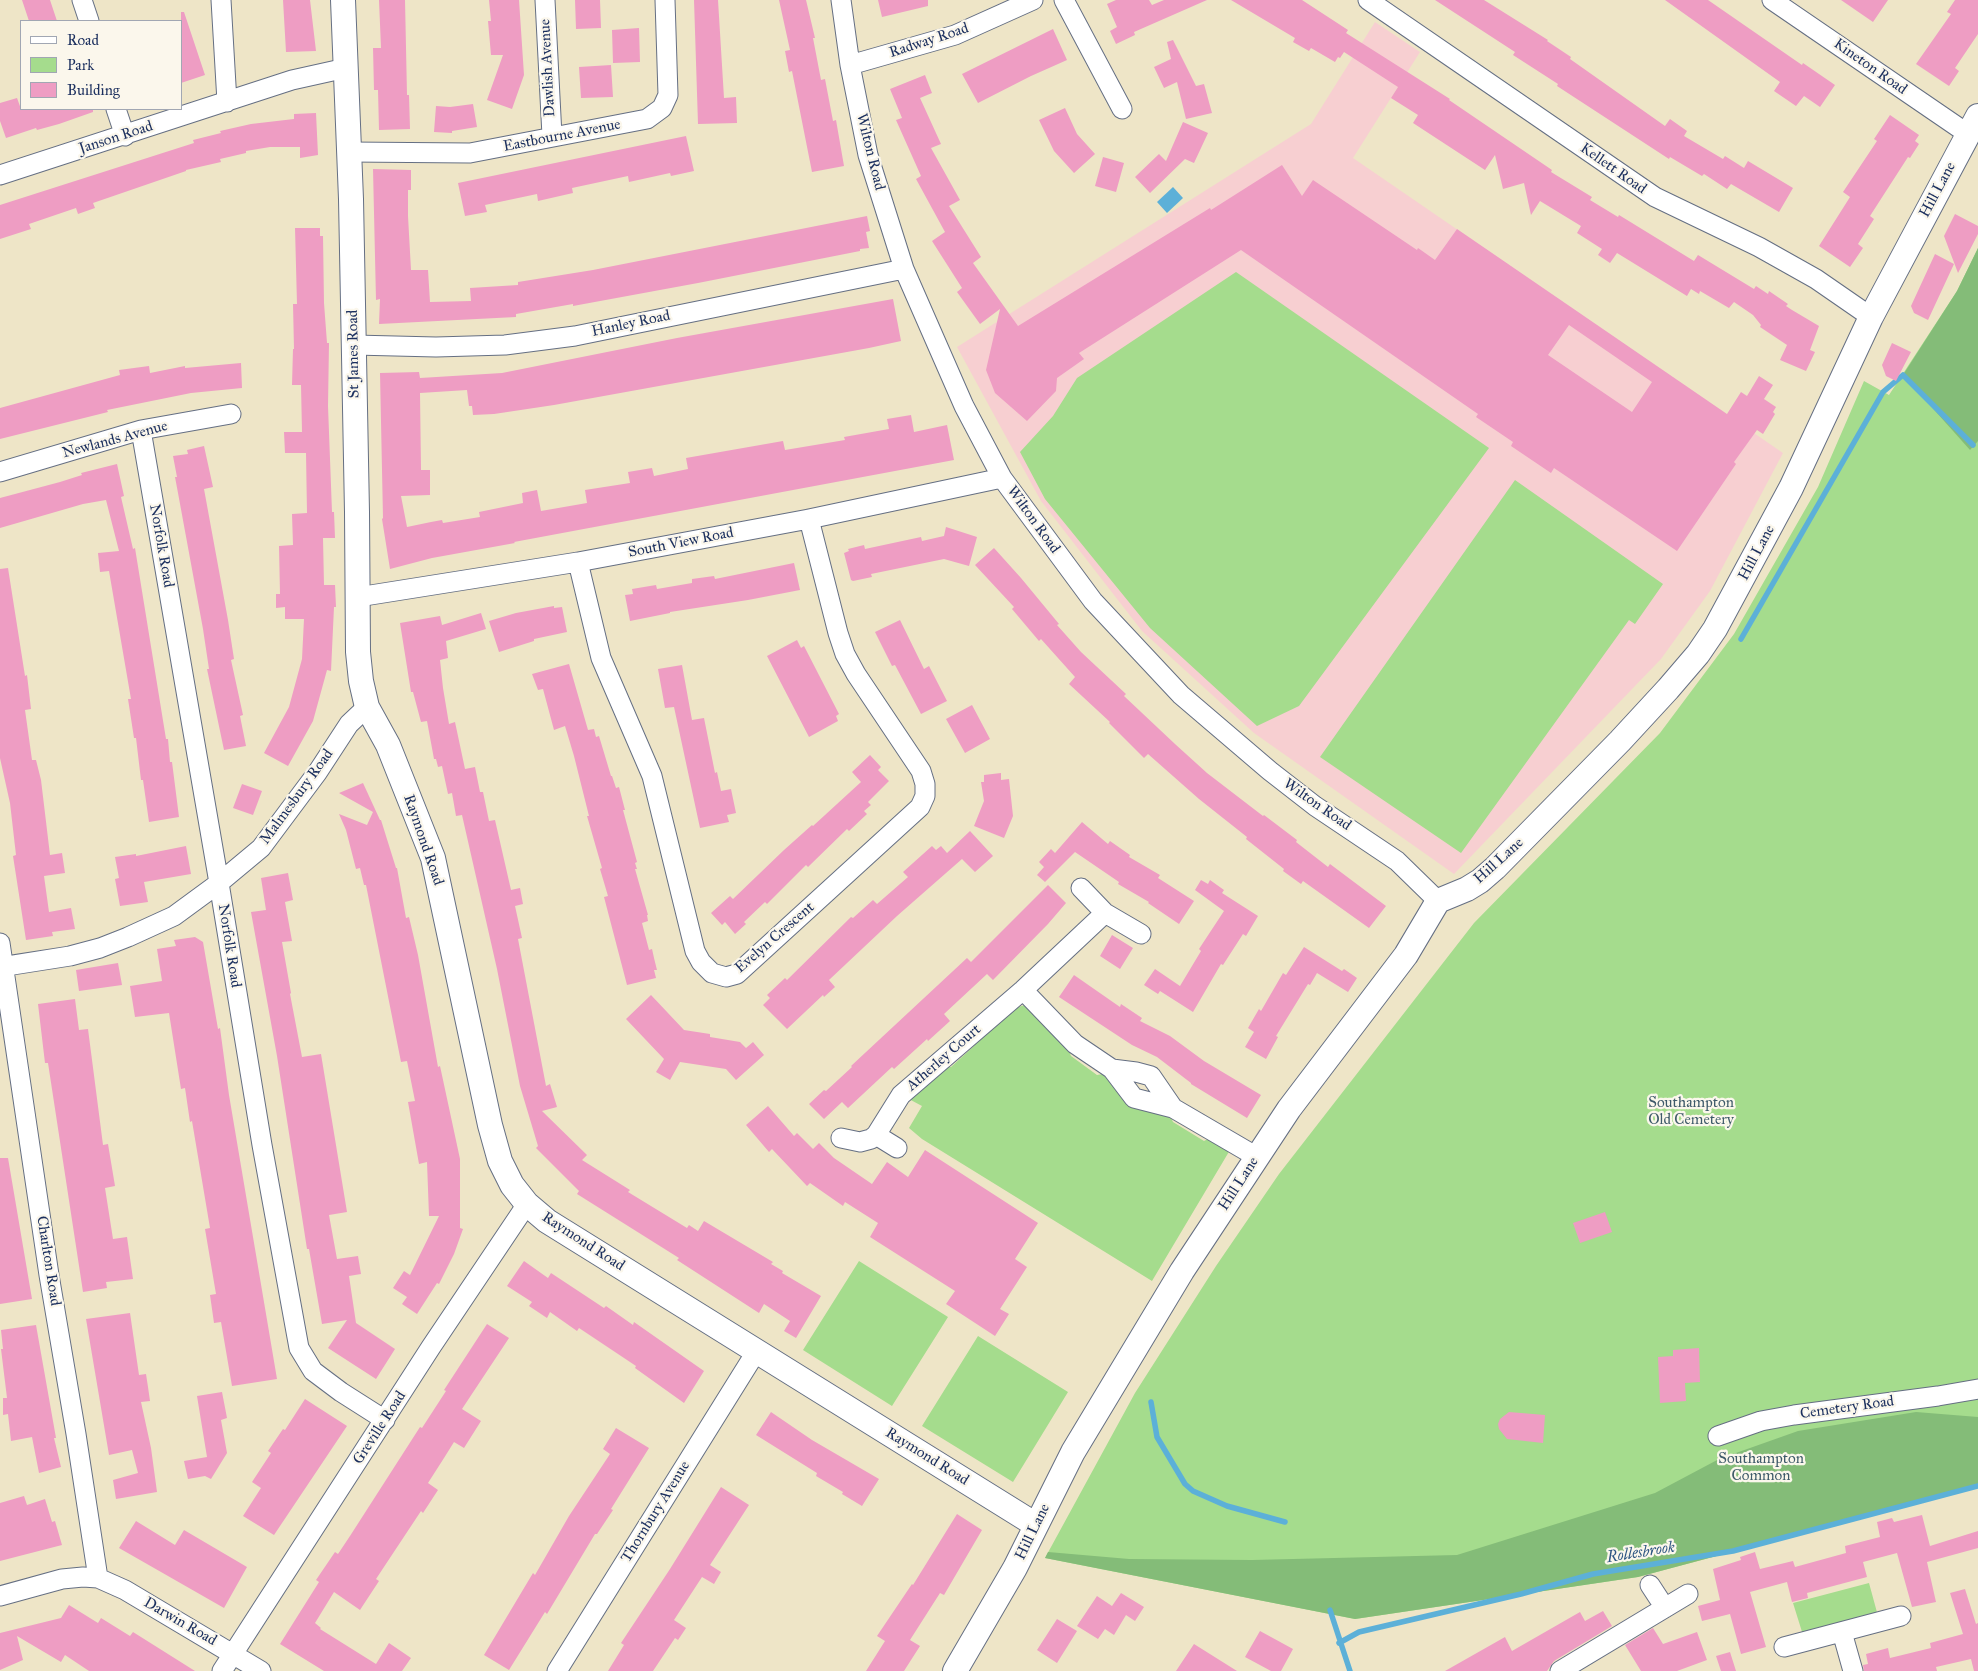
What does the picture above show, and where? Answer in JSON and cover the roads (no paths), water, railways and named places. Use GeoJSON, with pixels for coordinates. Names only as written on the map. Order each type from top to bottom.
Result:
{"type":"FeatureCollection","features":[{"type":"Feature","properties":{"kind":"street"},"geometry":{"type":"LineString","coordinates":[[82,0],[89,20]]}},
{"type":"Feature","properties":{"kind":"street"},"geometry":{"type":"LineString","coordinates":[[221,0],[227,102]]}},
{"type":"Feature","properties":{"kind":"street","name":"St James Road"},"geometry":{"type":"LineString","coordinates":[[343,0],[354,346],[358,652],[368,707]]}},
{"type":"Feature","properties":{"kind":"street","name":"Dawlish Avenue"},"geometry":{"type":"LineString","coordinates":[[545,0],[552,136]]}},
{"type":"Feature","properties":{"kind":"street","name":"Eastbourne Avenue"},"geometry":{"type":"LineString","coordinates":[[349,152],[470,153],[647,119],[662,108],[668,95],[665,0]]}},
{"type":"Feature","properties":{"kind":"street","name":"Wilton Road"},"geometry":{"type":"LineString","coordinates":[[841,0],[850,65],[868,156],[904,269],[964,406],[1002,478],[1093,601],[1180,695],[1277,777],[1397,861],[1438,901]]}},
{"type":"Feature","properties":{"kind":"street","name":"Radway Road"},"geometry":{"type":"LineString","coordinates":[[850,65],[955,35],[1033,0]]}},
{"type":"Feature","properties":{"kind":"street"},"geometry":{"type":"LineString","coordinates":[[1064,0],[1122,109]]}},
{"type":"Feature","properties":{"kind":"street","name":"Kellett Road"},"geometry":{"type":"LineString","coordinates":[[1368,0],[1655,197],[1759,246],[1816,280],[1871,317]]}},
{"type":"Feature","properties":{"kind":"street","name":"Kineton Road"},"geometry":{"type":"LineString","coordinates":[[1772,0],[1973,125]]}},
{"type":"Feature","properties":{"kind":"street","name":"Janson Road"},"geometry":{"type":"LineString","coordinates":[[0,175],[125,136],[292,80],[346,68]]}},
{"type":"Feature","properties":{"kind":"street"},"geometry":{"type":"LineString","coordinates":[[116,110],[125,136]]}},
{"type":"Feature","properties":{"kind":"street","name":"Hill Lane"},"geometry":{"type":"LineString","coordinates":[[955,1671],[1016,1568],[1073,1452],[1182,1271],[1295,1101],[1406,955],[1438,901],[1467,889],[1495,868],[1620,741],[1698,654],[1715,629],[1791,488],[1871,317],[1973,125]]}},
{"type":"Feature","properties":{"kind":"street","name":"Hanley Road"},"geometry":{"type":"LineString","coordinates":[[354,346],[436,347],[495,345],[575,336],[904,269]]}},
{"type":"Feature","properties":{"kind":"street","name":"Newlands Avenue"},"geometry":{"type":"LineString","coordinates":[[0,472],[141,430],[231,414]]}},
{"type":"Feature","properties":{"kind":"street","name":"Norfolk Road"},"geometry":{"type":"LineString","coordinates":[[141,430],[262,1145],[299,1348],[313,1371],[341,1392],[385,1420]]}},
{"type":"Feature","properties":{"kind":"street","name":"South View Road"},"geometry":{"type":"LineString","coordinates":[[358,597],[578,562],[809,519],[1002,478]]}},
{"type":"Feature","properties":{"kind":"street","name":"Evelyn Crescent"},"geometry":{"type":"LineString","coordinates":[[578,562],[601,658],[652,776],[695,951],[701,962],[712,973],[726,977],[737,974],[920,807],[925,796],[925,784],[921,771],[856,674],[846,654],[838,633],[809,519]]}},
{"type":"Feature","properties":{"kind":"street","name":"Malmesbury Road"},"geometry":{"type":"LineString","coordinates":[[2,966],[70,956],[119,941],[174,916],[219,883],[261,848],[318,773],[349,724],[368,707]]}},
{"type":"Feature","properties":{"kind":"street","name":"Raymond Road"},"geometry":{"type":"LineString","coordinates":[[368,707],[388,745],[430,848],[442,896],[494,1144],[512,1185],[528,1204],[547,1221],[1036,1525]]}},
{"type":"Feature","properties":{"kind":"street"},"geometry":{"type":"LineString","coordinates":[[1081,888],[1105,913],[1141,934]]}},
{"type":"Feature","properties":{"kind":"street","name":"Atherley Court"},"geometry":{"type":"LineString","coordinates":[[876,1135],[901,1095],[1023,990],[1105,913]]}},
{"type":"Feature","properties":{"kind":"street","name":"Charlton Road"},"geometry":{"type":"LineString","coordinates":[[0,943],[47,1266],[76,1434],[98,1578]]}},
{"type":"Feature","properties":{"kind":"street"},"geometry":{"type":"LineString","coordinates":[[1023,990],[1075,1044],[1112,1069],[1134,1098],[1173,1108],[1257,1157]]}},
{"type":"Feature","properties":{"kind":"street"},"geometry":{"type":"LineString","coordinates":[[1112,1069],[1151,1076],[1173,1108]]}},
{"type":"Feature","properties":{"kind":"street"},"geometry":{"type":"LineString","coordinates":[[841,1138],[860,1142],[871,1139],[876,1135],[897,1148]]}},
{"type":"Feature","properties":{"kind":"street","name":"Greville Road"},"geometry":{"type":"LineString","coordinates":[[222,1671],[431,1347],[528,1204]]}},
{"type":"Feature","properties":{"kind":"street","name":"Thornbury Avenue"},"geometry":{"type":"LineString","coordinates":[[557,1671],[756,1352]]}},
{"type":"Feature","properties":{"kind":"street","name":"Cemetery Road"},"geometry":{"type":"LineString","coordinates":[[1718,1436],[1761,1421],[1794,1415],[1978,1389]]}},
{"type":"Feature","properties":{"kind":"street"},"geometry":{"type":"LineString","coordinates":[[0,1596],[62,1578],[98,1578]]}},
{"type":"Feature","properties":{"kind":"street","name":"Darwin Road"},"geometry":{"type":"LineString","coordinates":[[98,1578],[125,1590],[261,1671]]}},
{"type":"Feature","properties":{"kind":"street"},"geometry":{"type":"LineString","coordinates":[[1650,1585],[1665,1608]]}},
{"type":"Feature","properties":{"kind":"street"},"geometry":{"type":"LineString","coordinates":[[1560,1671],[1688,1594]]}},
{"type":"Feature","properties":{"kind":"street"},"geometry":{"type":"LineString","coordinates":[[1784,1647],[1901,1616]]}},
{"type":"Feature","properties":{"kind":"street"},"geometry":{"type":"LineString","coordinates":[[1842,1632],[1853,1671]]}},
{"type":"Feature","properties":{"kind":"water"},"geometry":{"type":"Polygon","coordinates":[[[1173,187],[1183,198],[1167,213],[1157,202],[1173,187]]]}},
{"type":"Feature","properties":{"kind":"waterway"},"geometry":{"type":"LineString","coordinates":[[1741,639],[1883,392],[1903,375],[1973,445]]}},
{"type":"Feature","properties":{"kind":"waterway"},"geometry":{"type":"LineString","coordinates":[[1151,1402],[1157,1437],[1185,1484],[1193,1491],[1227,1506],[1285,1522]]}},
{"type":"Feature","properties":{"kind":"waterway","name":"Rollesbrook"},"geometry":{"type":"LineString","coordinates":[[1339,1643],[1359,1632],[1521,1594],[1593,1574],[1733,1551],[1978,1486]]}},
{"type":"Feature","properties":{"kind":"waterway","name":"Rollesbrook"},"geometry":{"type":"LineString","coordinates":[[1330,1610],[1350,1671]]}},
{"type":"Feature","properties":{"kind":"park label","name":"Southampton Old Cemetery"},"geometry":{"type":"Point","coordinates":[1691,1112]}},
{"type":"Feature","properties":{"kind":"park label","name":"Southampton Common"},"geometry":{"type":"Point","coordinates":[1761,1468]}}]}
